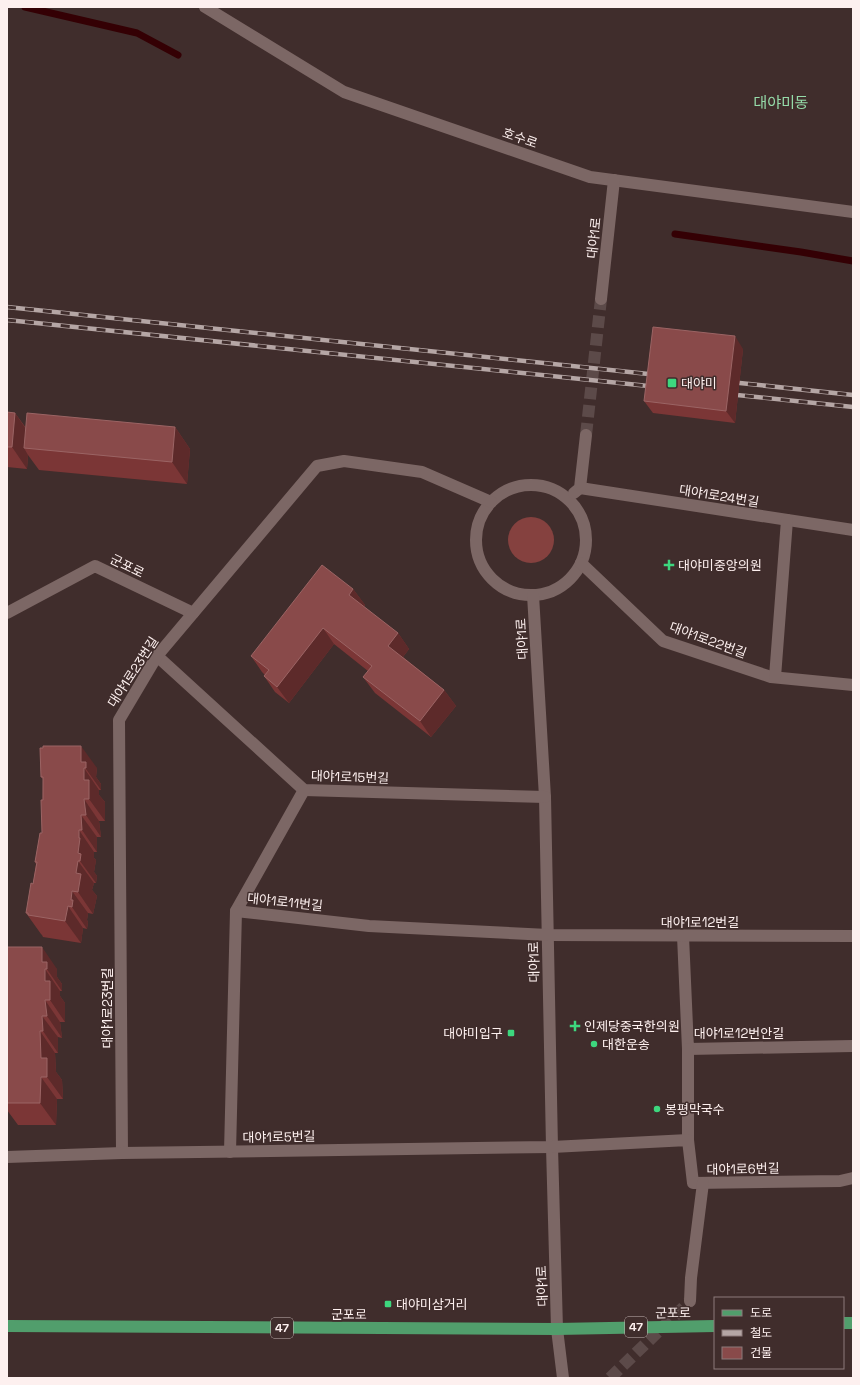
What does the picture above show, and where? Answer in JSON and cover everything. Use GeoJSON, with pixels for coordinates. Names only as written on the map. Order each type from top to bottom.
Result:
{"type":"FeatureCollection","features":[{"type":"Feature","properties":{"kind":"main road","name":"군포로"},"geometry":{"type":"LineString","coordinates":[[7,1326],[557,1329],[714,1326]]}},
{"type":"Feature","properties":{"kind":"street","name":"호수로"},"geometry":{"type":"LineString","coordinates":[[205,7],[344,92],[590,177],[853,212]]}},
{"type":"Feature","properties":{"kind":"street","name":"대야1로"},"geometry":{"type":"LineString","coordinates":[[601,299],[614,180]]}},
{"type":"Feature","properties":{"kind":"street"},"geometry":{"type":"LineString","coordinates":[[567,498],[580,488],[586,435]]}},
{"type":"Feature","properties":{"kind":"street","name":"대야1로23번길"},"geometry":{"type":"LineString","coordinates":[[122,1153],[119,720],[157,656],[318,466],[344,461],[422,472],[491,502]]}},
{"type":"Feature","properties":{"kind":"street"},"geometry":{"type":"LineString","coordinates":[[537,485],[553,489],[567,498],[578,512],[585,528],[586,546],[581,563],[573,576],[562,586],[548,592],[533,595],[512,592],[493,580],[481,562],[476,541],[479,520],[491,502],[504,491],[520,486],[537,485]]}},
{"type":"Feature","properties":{"kind":"street","name":"대야1로24번길"},"geometry":{"type":"LineString","coordinates":[[580,488],[853,530]]}},
{"type":"Feature","properties":{"kind":"street"},"geometry":{"type":"LineString","coordinates":[[775,677],[787,520]]}},
{"type":"Feature","properties":{"kind":"street","name":"대야1로22번길"},"geometry":{"type":"LineString","coordinates":[[581,563],[663,641],[775,677],[853,685]]}},
{"type":"Feature","properties":{"kind":"street","name":"군포로"},"geometry":{"type":"LineString","coordinates":[[7,614],[95,566],[193,613]]}},
{"type":"Feature","properties":{"kind":"street","name":"대야1로"},"geometry":{"type":"LineString","coordinates":[[533,595],[545,797],[557,1329],[563,1378]]}},
{"type":"Feature","properties":{"kind":"street","name":"대야1로15번길"},"geometry":{"type":"LineString","coordinates":[[157,656],[304,790],[545,797]]}},
{"type":"Feature","properties":{"kind":"street"},"geometry":{"type":"LineString","coordinates":[[236,911],[304,790]]}},
{"type":"Feature","properties":{"kind":"street","name":"대야1로11번길"},"geometry":{"type":"LineString","coordinates":[[230,1152],[236,911],[369,926],[548,935]]}},
{"type":"Feature","properties":{"kind":"street","name":"대야1로12번길"},"geometry":{"type":"LineString","coordinates":[[548,935],[853,936]]}},
{"type":"Feature","properties":{"kind":"street","name":"대야1로12번안길"},"geometry":{"type":"LineString","coordinates":[[683,936],[688,1049],[853,1046]]}},
{"type":"Feature","properties":{"kind":"street"},"geometry":{"type":"LineString","coordinates":[[552,1147],[688,1140],[688,1049]]}},
{"type":"Feature","properties":{"kind":"street","name":"대야1로6번길"},"geometry":{"type":"LineString","coordinates":[[688,1140],[693,1183],[840,1181],[853,1178]]}},
{"type":"Feature","properties":{"kind":"street","name":"대야1로5번길"},"geometry":{"type":"LineString","coordinates":[[7,1157],[122,1153],[552,1147]]}},
{"type":"Feature","properties":{"kind":"street"},"geometry":{"type":"LineString","coordinates":[[690,1301],[691,1278],[703,1183]]}},
{"type":"Feature","properties":{"kind":"shaded area"},"geometry":{"type":"Polygon","coordinates":[[[527,517],[535,517],[544,521],[550,527],[554,540],[550,553],[544,559],[535,563],[527,563],[518,559],[512,553],[508,544],[508,536],[512,527],[518,521],[527,517]]]}},
{"type":"Feature","properties":{"kind":"building"},"geometry":{"type":"Polygon","coordinates":[[[653,327],[735,336],[726,411],[644,401],[653,327]]]}},
{"type":"Feature","properties":{"kind":"building"},"geometry":{"type":"Polygon","coordinates":[[[7,412],[15,413],[12,447],[7,447],[7,412]]]}},
{"type":"Feature","properties":{"kind":"building"},"geometry":{"type":"Polygon","coordinates":[[[27,413],[175,427],[172,462],[24,448],[27,413]]]}},
{"type":"Feature","properties":{"kind":"building"},"geometry":{"type":"Polygon","coordinates":[[[322,565],[353,589],[349,595],[398,633],[388,646],[444,690],[420,721],[363,677],[372,666],[323,628],[277,687],[264,676],[269,670],[251,656],[322,565]]]}},
{"type":"Feature","properties":{"kind":"building"},"geometry":{"type":"Polygon","coordinates":[[[43,746],[81,746],[81,762],[86,762],[86,768],[84,768],[84,780],[89,780],[89,799],[84,799],[86,815],[81,815],[82,830],[79,830],[80,838],[78,853],[81,854],[76,873],[81,874],[78,892],[72,891],[72,907],[68,906],[65,921],[28,915],[28,913],[26,913],[31,883],[33,884],[37,862],[35,862],[40,833],[42,833],[41,800],[43,800],[43,777],[41,777],[40,748],[43,748],[43,746]]]}},
{"type":"Feature","properties":{"kind":"building"},"geometry":{"type":"Polygon","coordinates":[[[7,947],[42,947],[42,962],[47,962],[47,969],[45,969],[45,981],[50,981],[50,1000],[45,1000],[47,1016],[42,1016],[43,1031],[40,1031],[41,1058],[47,1058],[47,1077],[41,1077],[40,1103],[7,1103],[7,947]]]}},
{"type":"Feature","properties":{"kind":"waterway"},"geometry":{"type":"LineString","coordinates":[[25,7],[137,33],[178,55]]}},
{"type":"Feature","properties":{"kind":"waterway"},"geometry":{"type":"LineString","coordinates":[[675,234],[853,261]]}},
{"type":"Feature","properties":{"kind":"tunnel"},"geometry":{"type":"LineString","coordinates":[[586,435],[601,299]]}},
{"type":"Feature","properties":{"kind":"tunnel"},"geometry":{"type":"LineString","coordinates":[[610,1378],[690,1301]]}},
{"type":"Feature","properties":{"kind":"railway"},"geometry":{"type":"LineString","coordinates":[[7,307],[658,375]]}},
{"type":"Feature","properties":{"kind":"railway"},"geometry":{"type":"LineString","coordinates":[[7,320],[658,387]]}},
{"type":"Feature","properties":{"kind":"railway"},"geometry":{"type":"LineString","coordinates":[[730,382],[853,395]]}},
{"type":"Feature","properties":{"kind":"railway"},"geometry":{"type":"LineString","coordinates":[[727,394],[853,407]]}},
{"type":"Feature","properties":{"kind":"place","name":"대야미"},"geometry":{"type":"Point","coordinates":[672,383]}},
{"type":"Feature","properties":{"kind":"place","name":"대야미중앙의원"},"geometry":{"type":"Point","coordinates":[669,565]}},
{"type":"Feature","properties":{"kind":"place","name":"인제당중국한의원"},"geometry":{"type":"Point","coordinates":[575,1026]}},
{"type":"Feature","properties":{"kind":"place","name":"대야미입구"},"geometry":{"type":"Point","coordinates":[511,1033]}},
{"type":"Feature","properties":{"kind":"place","name":"대한운송"},"geometry":{"type":"Point","coordinates":[594,1044]}},
{"type":"Feature","properties":{"kind":"place","name":"봉평막국수"},"geometry":{"type":"Point","coordinates":[657,1109]}},
{"type":"Feature","properties":{"kind":"place","name":"대야미삼거리"},"geometry":{"type":"Point","coordinates":[388,1304]}},
{"type":"Feature","properties":{"kind":"district","name":"대야미동"},"geometry":{"type":"Point","coordinates":[781,102]}}]}
